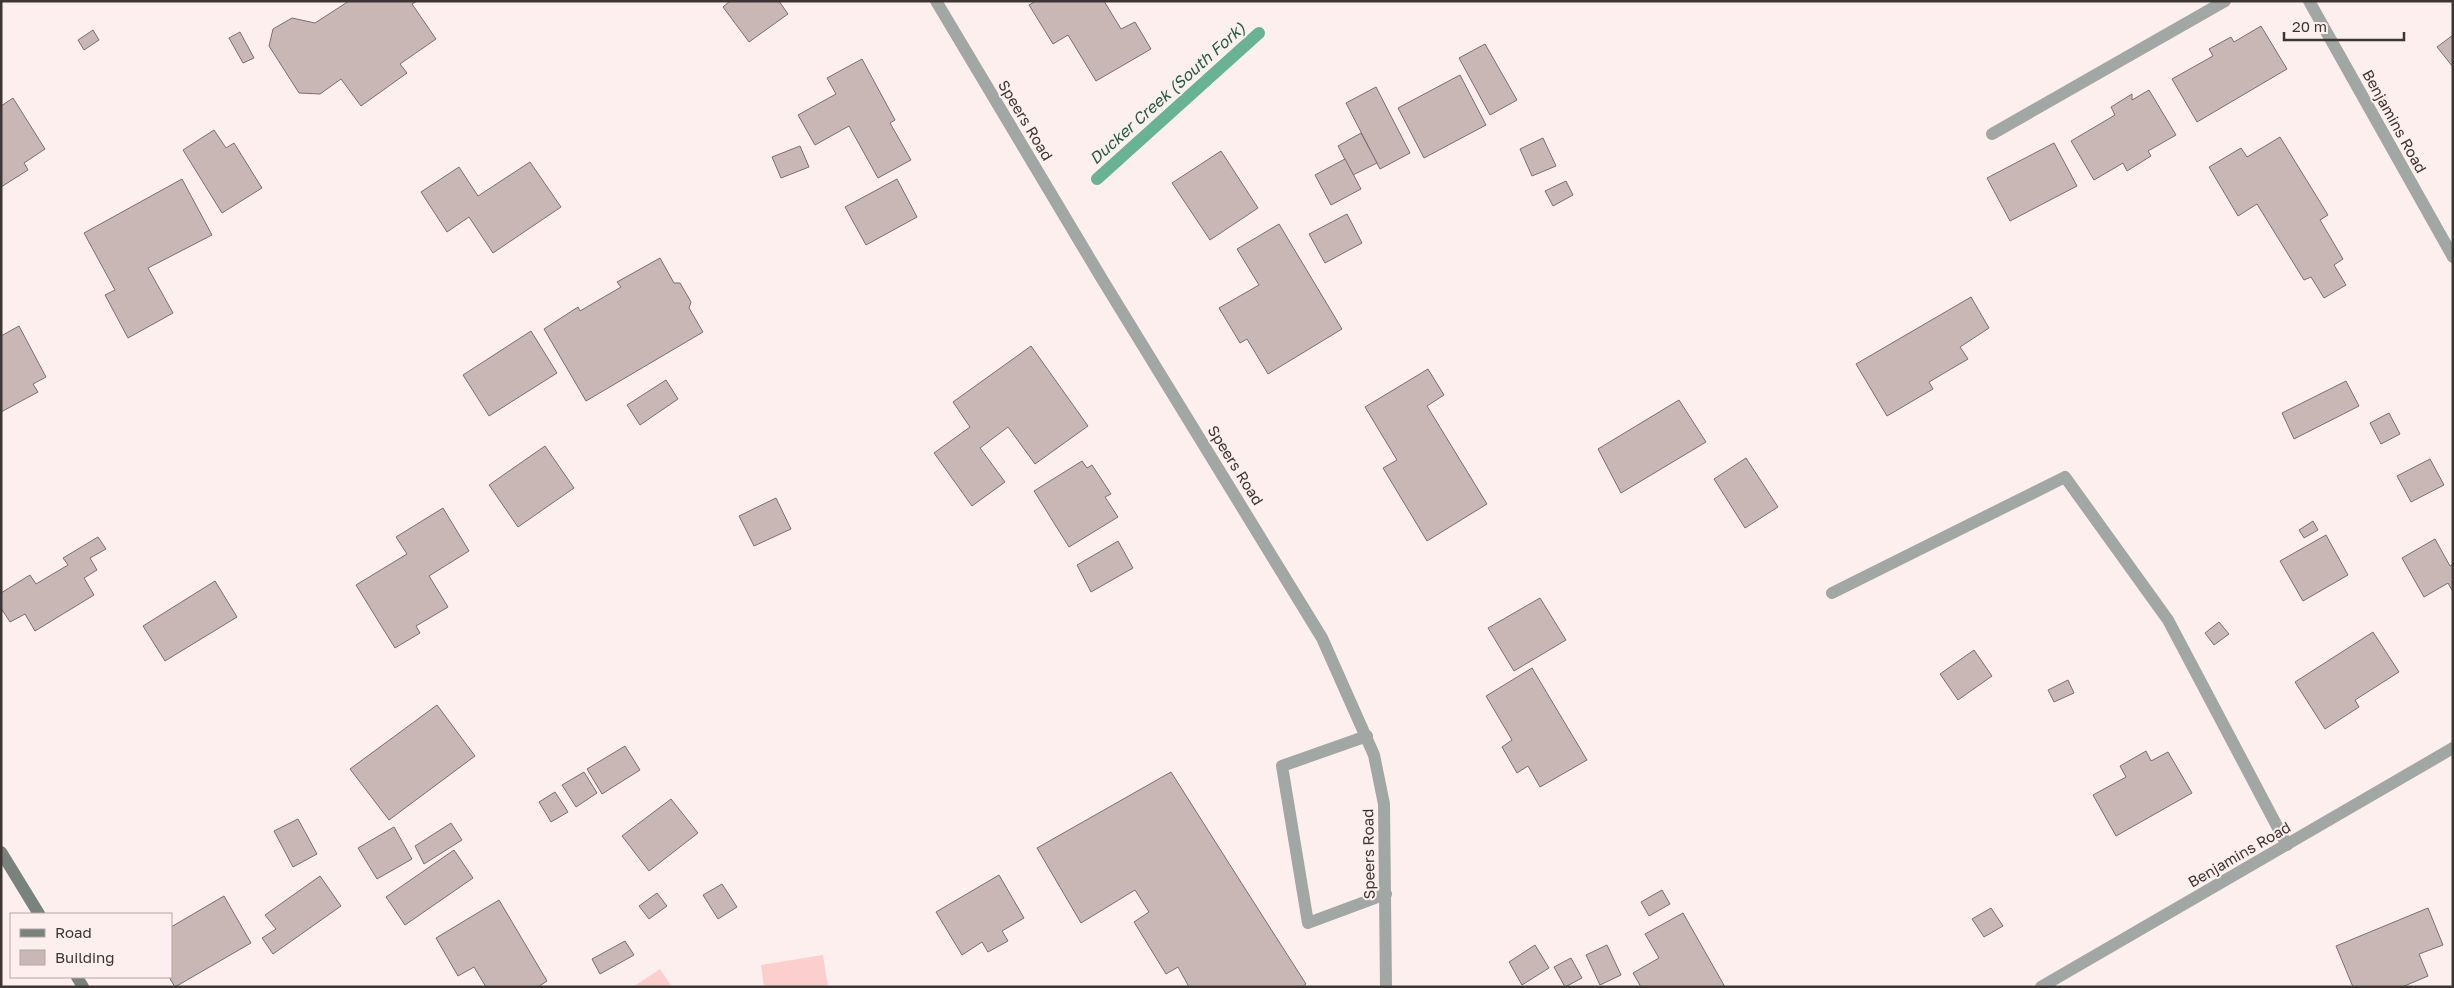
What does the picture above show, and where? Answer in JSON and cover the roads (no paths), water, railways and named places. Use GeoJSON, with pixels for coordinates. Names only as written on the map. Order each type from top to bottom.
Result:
{"type":"FeatureCollection","features":[{"type":"Feature","properties":{"kind":"street","name":"Speers Road"},"geometry":{"type":"LineString","coordinates":[[936,1],[1097,271],[1322,638],[1367,736],[1374,755],[1384,804],[1386,987]]}},
{"type":"Feature","properties":{"kind":"street"},"geometry":{"type":"LineString","coordinates":[[1992,134],[2225,1]]}},
{"type":"Feature","properties":{"kind":"street","name":"Benjamins Road"},"geometry":{"type":"LineString","coordinates":[[2308,1],[2453,257]]}},
{"type":"Feature","properties":{"kind":"street"},"geometry":{"type":"LineString","coordinates":[[1832,593],[2065,477],[2168,620],[2287,845]]}},
{"type":"Feature","properties":{"kind":"street"},"geometry":{"type":"LineString","coordinates":[[1367,736],[1282,766],[1308,923],[1386,894]]}},
{"type":"Feature","properties":{"kind":"street","name":"Benjamins Road"},"geometry":{"type":"LineString","coordinates":[[2040,987],[2453,748]]}},
{"type":"Feature","properties":{"kind":"street"},"geometry":{"type":"LineString","coordinates":[[1,852],[38,913]]}},
{"type":"Feature","properties":{"kind":"waterway","name":"Ducker Creek (South Fork)"},"geometry":{"type":"LineString","coordinates":[[1097,179],[1259,33]]}}]}
